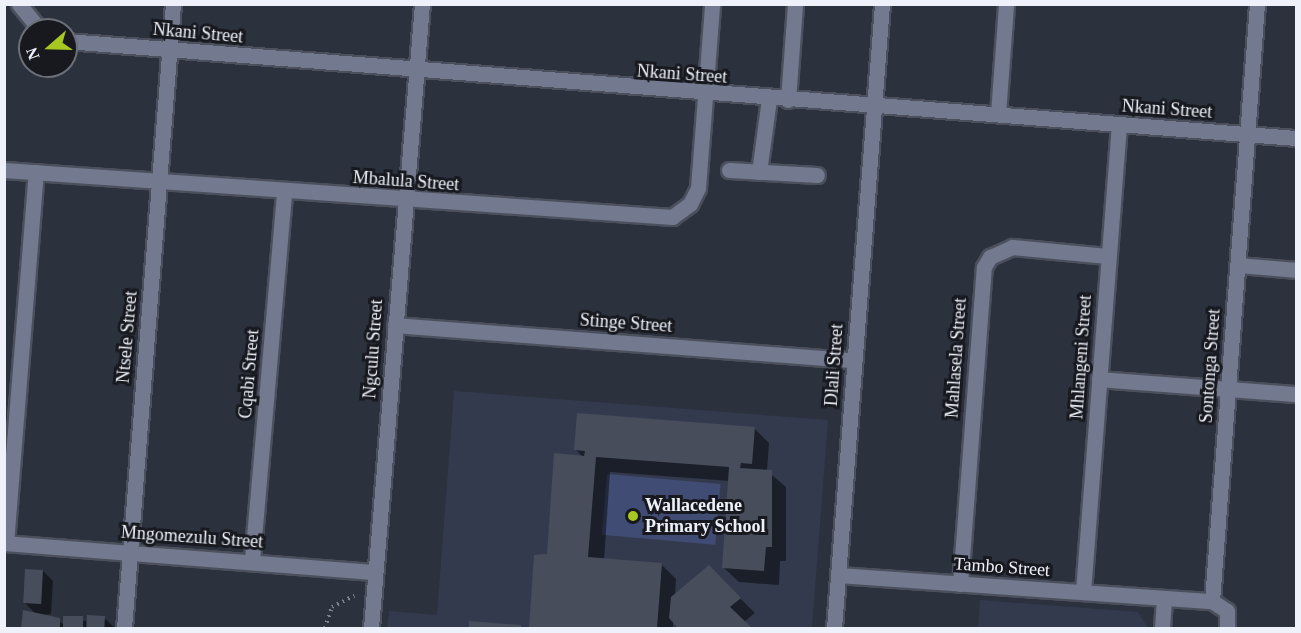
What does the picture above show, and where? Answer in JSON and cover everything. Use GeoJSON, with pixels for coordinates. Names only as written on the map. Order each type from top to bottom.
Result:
{"type":"FeatureCollection","features":[{"type":"Feature","properties":{"kind":"street"},"geometry":{"type":"LineString","coordinates":[[20,4],[31,18]]}},
{"type":"Feature","properties":{"kind":"street","name":"Ntsele Street"},"geometry":{"type":"LineString","coordinates":[[124,628],[173,4]]}},
{"type":"Feature","properties":{"kind":"street","name":"Ngculu Street"},"geometry":{"type":"LineString","coordinates":[[370,628],[422,4]]}},
{"type":"Feature","properties":{"kind":"street","name":"Mbalula Street"},"geometry":{"type":"LineString","coordinates":[[4,170],[284,192],[672,217],[690,204],[698,188],[712,4]]}},
{"type":"Feature","properties":{"kind":"street"},"geometry":{"type":"LineString","coordinates":[[788,100],[795,4]]}},
{"type":"Feature","properties":{"kind":"street","name":"Dlali Street"},"geometry":{"type":"LineString","coordinates":[[834,628],[882,4]]}},
{"type":"Feature","properties":{"kind":"street"},"geometry":{"type":"LineString","coordinates":[[998,114],[1006,4]]}},
{"type":"Feature","properties":{"kind":"street","name":"Sontonga Street"},"geometry":{"type":"LineString","coordinates":[[1212,602],[1257,4]]}},
{"type":"Feature","properties":{"kind":"street","name":"Nkani Street"},"geometry":{"type":"LineString","coordinates":[[78,42],[416,73],[998,114],[1296,138]]}},
{"type":"Feature","properties":{"kind":"street"},"geometry":{"type":"LineString","coordinates":[[759,172],[768,99]]}},
{"type":"Feature","properties":{"kind":"street","name":"Mhlangeni Street"},"geometry":{"type":"LineString","coordinates":[[1083,592],[1119,124]]}},
{"type":"Feature","properties":{"kind":"street"},"geometry":{"type":"LineString","coordinates":[[729,170],[817,175]]}},
{"type":"Feature","properties":{"kind":"street"},"geometry":{"type":"LineString","coordinates":[[5,543],[36,172]]}},
{"type":"Feature","properties":{"kind":"street","name":"Cqabi Street"},"geometry":{"type":"LineString","coordinates":[[252,560],[284,192]]}},
{"type":"Feature","properties":{"kind":"street","name":"Mahlasela Street"},"geometry":{"type":"LineString","coordinates":[[960,584],[984,267],[990,256],[1012,247],[1108,256]]}},
{"type":"Feature","properties":{"kind":"street"},"geometry":{"type":"LineString","coordinates":[[1238,265],[1296,270]]}},
{"type":"Feature","properties":{"kind":"street","name":"Stinge Street"},"geometry":{"type":"LineString","coordinates":[[395,324],[854,360]]}},
{"type":"Feature","properties":{"kind":"street"},"geometry":{"type":"LineString","coordinates":[[1100,379],[1296,393]]}},
{"type":"Feature","properties":{"kind":"street","name":"Mngomezulu Street"},"geometry":{"type":"LineString","coordinates":[[5,543],[252,560],[375,572]]}},
{"type":"Feature","properties":{"kind":"street","name":"Tambo Street"},"geometry":{"type":"LineString","coordinates":[[838,575],[1212,602]]}},
{"type":"Feature","properties":{"kind":"street"},"geometry":{"type":"LineString","coordinates":[[1162,628],[1164,598]]}},
{"type":"Feature","properties":{"kind":"street"},"geometry":{"type":"LineString","coordinates":[[1212,602],[1227,611],[1227,628]]}},
{"type":"Feature","properties":{"kind":"path"},"geometry":{"type":"LineString","coordinates":[[325,628],[332,607],[363,591],[373,598]]}},
{"type":"Feature","properties":{"kind":"shaded area","name":"Wallacedene Primary School"},"geometry":{"type":"Polygon","coordinates":[[[454,391],[828,420],[812,628],[387,628],[389,611],[437,615],[454,391]]]}},
{"type":"Feature","properties":{"kind":"shaded area"},"geometry":{"type":"Polygon","coordinates":[[[607,474],[721,484],[715,545],[602,535],[607,474]]]}},
{"type":"Feature","properties":{"kind":"shaded area"},"geometry":{"type":"Polygon","coordinates":[[[980,600],[1138,612],[1148,628],[978,628],[980,600]]]}},
{"type":"Feature","properties":{"kind":"building"},"geometry":{"type":"Polygon","coordinates":[[[577,413],[755,427],[752,464],[741,463],[740,468],[772,470],[772,547],[766,547],[764,571],[722,568],[729,467],[596,457],[588,557],[662,563],[657,628],[529,628],[534,555],[547,554],[554,453],[584,456],[585,451],[574,450],[577,413]]]}},
{"type":"Feature","properties":{"kind":"building"},"geometry":{"type":"Polygon","coordinates":[[[709,565],[741,598],[730,607],[752,628],[678,628],[669,618],[671,597],[709,565]]]}},
{"type":"Feature","properties":{"kind":"building"},"geometry":{"type":"Polygon","coordinates":[[[25,569],[43,570],[41,604],[23,603],[25,569]]]}},
{"type":"Feature","properties":{"kind":"building"},"geometry":{"type":"Polygon","coordinates":[[[23,610],[60,618],[60,628],[21,628],[23,610]]]}},
{"type":"Feature","properties":{"kind":"building"},"geometry":{"type":"Polygon","coordinates":[[[87,615],[105,616],[104,628],[86,628],[87,615]]]}},
{"type":"Feature","properties":{"kind":"building"},"geometry":{"type":"Polygon","coordinates":[[[63,616],[83,616],[83,628],[63,628],[63,616]]]}},
{"type":"Feature","properties":{"kind":"building"},"geometry":{"type":"Polygon","coordinates":[[[469,621],[521,625],[521,628],[469,628],[469,621]]]}},
{"type":"Feature","properties":{"kind":"place","name":"Wallacedene Primary School"},"geometry":{"type":"Point","coordinates":[633,516]}}]}
